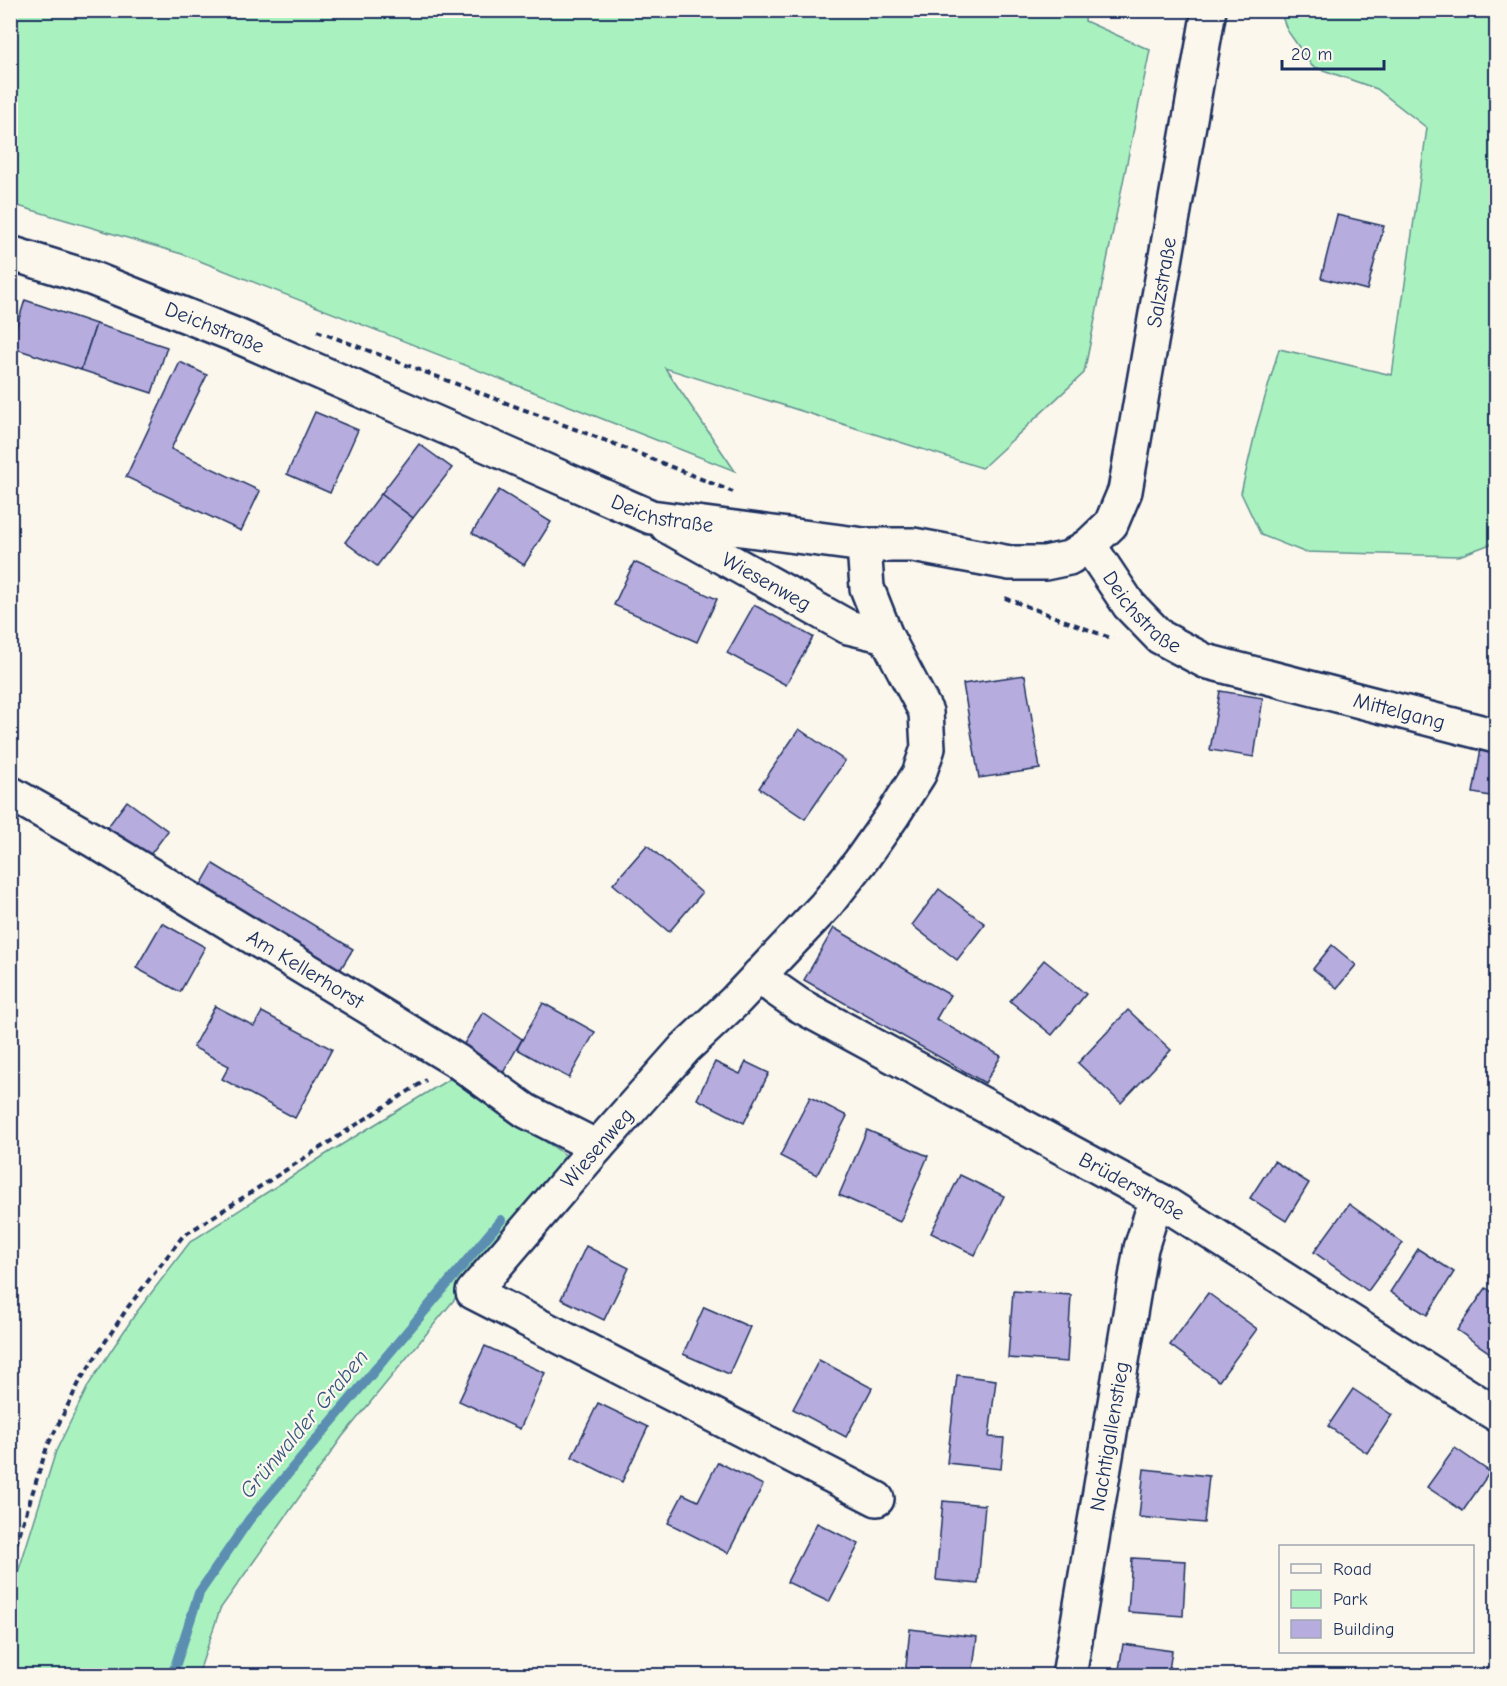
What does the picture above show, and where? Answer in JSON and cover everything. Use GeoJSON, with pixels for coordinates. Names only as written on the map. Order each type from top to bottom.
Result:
{"type":"FeatureCollection","features":[{"type":"Feature","properties":{"kind":"street","name":"Salzstraße"},"geometry":{"type":"LineString","coordinates":[[1089,545],[1111,524],[1125,491],[1209,10]]}},
{"type":"Feature","properties":{"kind":"street","name":"Deichstraße"},"geometry":{"type":"LineString","coordinates":[[10,253],[91,278],[236,335],[651,517],[864,545],[913,545],[1010,563],[1045,563],[1069,558],[1089,545],[1129,605],[1160,637],[1205,662],[1301,687]]}},
{"type":"Feature","properties":{"kind":"street","name":"Wiesenweg"},"geometry":{"type":"LineString","coordinates":[[651,517],[848,627],[886,636]]}},
{"type":"Feature","properties":{"kind":"street","name":"Wiesenweg"},"geometry":{"type":"LineString","coordinates":[[864,545],[867,588],[886,636],[926,712],[928,748],[919,774],[860,862],[825,906],[685,1048],[473,1292],[877,1499]]}},
{"type":"Feature","properties":{"kind":"street","name":"Mittelgang"},"geometry":{"type":"LineString","coordinates":[[1301,687],[1497,736]]}},
{"type":"Feature","properties":{"kind":"street","name":"Am Kellerhorst"},"geometry":{"type":"LineString","coordinates":[[10,793],[93,840],[457,1061],[526,1111],[597,1147]]}},
{"type":"Feature","properties":{"kind":"street","name":"Brüderstraße"},"geometry":{"type":"LineString","coordinates":[[759,975],[799,1005],[1161,1201],[1497,1414]]}},
{"type":"Feature","properties":{"kind":"street","name":"Nachtigallenstieg"},"geometry":{"type":"LineString","coordinates":[[1069,1676],[1141,1248],[1151,1216],[1161,1201]]}},
{"type":"Feature","properties":{"kind":"path"},"geometry":{"type":"LineString","coordinates":[[310,328],[630,450],[736,493]]}},
{"type":"Feature","properties":{"kind":"path"},"geometry":{"type":"LineString","coordinates":[[10,1564],[47,1447],[81,1379],[128,1307],[183,1236],[457,1061]]}},
{"type":"Feature","properties":{"kind":"green space"},"geometry":{"type":"Polygon","coordinates":[[[1086,10],[1085,21],[1150,50],[1084,373],[982,468],[665,368],[735,471],[182,254],[11,204],[11,11],[1086,10]]]}},
{"type":"Feature","properties":{"kind":"green space"},"geometry":{"type":"Polygon","coordinates":[[[1280,11],[1496,11],[1496,542],[1459,556],[1304,552],[1261,535],[1241,493],[1257,425],[1279,349],[1392,375],[1427,128],[1377,89],[1312,66],[1287,30],[1280,11]]]}},
{"type":"Feature","properties":{"kind":"green space"},"geometry":{"type":"Polygon","coordinates":[[[451,1078],[570,1158],[342,1437],[220,1609],[198,1675],[11,1676],[11,1595],[56,1451],[89,1384],[136,1313],[190,1242],[328,1153],[451,1078]]]}},
{"type":"Feature","properties":{"kind":"building"},"geometry":{"type":"Polygon","coordinates":[[[1337,215],[1384,226],[1367,290],[1321,278],[1337,215]]]}},
{"type":"Feature","properties":{"kind":"building"},"geometry":{"type":"Polygon","coordinates":[[[25,300],[96,324],[81,370],[10,347],[25,300]]]}},
{"type":"Feature","properties":{"kind":"building"},"geometry":{"type":"Polygon","coordinates":[[[96,324],[167,347],[152,393],[81,370],[96,324]]]}},
{"type":"Feature","properties":{"kind":"building"},"geometry":{"type":"Polygon","coordinates":[[[180,362],[207,375],[171,449],[260,491],[241,531],[126,477],[180,362]]]}},
{"type":"Feature","properties":{"kind":"building"},"geometry":{"type":"Polygon","coordinates":[[[315,412],[358,430],[330,493],[287,474],[315,412]]]}},
{"type":"Feature","properties":{"kind":"building"},"geometry":{"type":"Polygon","coordinates":[[[419,444],[452,468],[413,518],[381,494],[419,444]]]}},
{"type":"Feature","properties":{"kind":"building"},"geometry":{"type":"Polygon","coordinates":[[[499,490],[551,522],[524,565],[472,533],[499,490]]]}},
{"type":"Feature","properties":{"kind":"building"},"geometry":{"type":"Polygon","coordinates":[[[381,494],[413,518],[377,566],[345,542],[381,494]]]}},
{"type":"Feature","properties":{"kind":"building"},"geometry":{"type":"Polygon","coordinates":[[[634,562],[717,599],[697,642],[614,605],[634,562]]]}},
{"type":"Feature","properties":{"kind":"building"},"geometry":{"type":"Polygon","coordinates":[[[754,605],[813,637],[786,685],[727,653],[754,605]]]}},
{"type":"Feature","properties":{"kind":"building"},"geometry":{"type":"Polygon","coordinates":[[[1025,675],[1040,769],[979,778],[963,684],[1025,675]]]}},
{"type":"Feature","properties":{"kind":"building"},"geometry":{"type":"Polygon","coordinates":[[[1220,691],[1263,698],[1254,757],[1210,750],[1220,691]]]}},
{"type":"Feature","properties":{"kind":"building"},"geometry":{"type":"Polygon","coordinates":[[[799,729],[845,761],[805,819],[759,788],[799,729]]]}},
{"type":"Feature","properties":{"kind":"building"},"geometry":{"type":"Polygon","coordinates":[[[1482,743],[1496,746],[1496,797],[1473,793],[1482,743]]]}},
{"type":"Feature","properties":{"kind":"building"},"geometry":{"type":"Polygon","coordinates":[[[127,801],[168,831],[144,863],[103,833],[127,801]]]}},
{"type":"Feature","properties":{"kind":"building"},"geometry":{"type":"Polygon","coordinates":[[[647,845],[702,893],[669,932],[613,884],[647,845]]]}},
{"type":"Feature","properties":{"kind":"building"},"geometry":{"type":"Polygon","coordinates":[[[213,864],[353,949],[337,975],[198,890],[213,864]]]}},
{"type":"Feature","properties":{"kind":"building"},"geometry":{"type":"Polygon","coordinates":[[[939,889],[985,924],[957,960],[912,925],[939,889]]]}},
{"type":"Feature","properties":{"kind":"building"},"geometry":{"type":"Polygon","coordinates":[[[162,923],[205,947],[180,992],[136,968],[162,923]]]}},
{"type":"Feature","properties":{"kind":"building"},"geometry":{"type":"Polygon","coordinates":[[[834,928],[950,995],[936,1019],[1001,1056],[985,1083],[804,980],[834,928]]]}},
{"type":"Feature","properties":{"kind":"building"},"geometry":{"type":"Polygon","coordinates":[[[1332,945],[1356,965],[1337,988],[1313,969],[1332,945]]]}},
{"type":"Feature","properties":{"kind":"building"},"geometry":{"type":"Polygon","coordinates":[[[1044,960],[1086,994],[1052,1035],[1010,1001],[1044,960]]]}},
{"type":"Feature","properties":{"kind":"building"},"geometry":{"type":"Polygon","coordinates":[[[543,1003],[595,1032],[569,1078],[517,1049],[543,1003]]]}},
{"type":"Feature","properties":{"kind":"building"},"geometry":{"type":"Polygon","coordinates":[[[215,1006],[254,1026],[262,1012],[332,1049],[295,1118],[222,1079],[229,1066],[193,1047],[215,1006]]]}},
{"type":"Feature","properties":{"kind":"building"},"geometry":{"type":"Polygon","coordinates":[[[1128,1010],[1171,1050],[1121,1103],[1078,1063],[1128,1010]]]}},
{"type":"Feature","properties":{"kind":"building"},"geometry":{"type":"Polygon","coordinates":[[[483,1012],[522,1039],[503,1073],[462,1047],[483,1012]]]}},
{"type":"Feature","properties":{"kind":"building"},"geometry":{"type":"Polygon","coordinates":[[[715,1062],[740,1074],[746,1062],[769,1073],[744,1123],[697,1099],[715,1062]]]}},
{"type":"Feature","properties":{"kind":"building"},"geometry":{"type":"Polygon","coordinates":[[[810,1097],[847,1116],[817,1175],[780,1156],[810,1097]]]}},
{"type":"Feature","properties":{"kind":"building"},"geometry":{"type":"Polygon","coordinates":[[[867,1130],[928,1156],[900,1222],[839,1195],[867,1130]]]}},
{"type":"Feature","properties":{"kind":"building"},"geometry":{"type":"Polygon","coordinates":[[[1274,1161],[1309,1183],[1286,1221],[1250,1198],[1274,1161]]]}},
{"type":"Feature","properties":{"kind":"building"},"geometry":{"type":"Polygon","coordinates":[[[960,1175],[1004,1196],[975,1255],[931,1233],[960,1175]]]}},
{"type":"Feature","properties":{"kind":"building"},"geometry":{"type":"Polygon","coordinates":[[[1349,1204],[1403,1243],[1368,1291],[1314,1252],[1349,1204]]]}},
{"type":"Feature","properties":{"kind":"building"},"geometry":{"type":"Polygon","coordinates":[[[586,1246],[629,1268],[604,1320],[561,1299],[586,1246]]]}},
{"type":"Feature","properties":{"kind":"building"},"geometry":{"type":"Polygon","coordinates":[[[1418,1249],[1454,1272],[1427,1315],[1390,1292],[1418,1249]]]}},
{"type":"Feature","properties":{"kind":"building"},"geometry":{"type":"Polygon","coordinates":[[[1486,1288],[1496,1295],[1496,1357],[1457,1330],[1486,1288]]]}},
{"type":"Feature","properties":{"kind":"building"},"geometry":{"type":"Polygon","coordinates":[[[1013,1291],[1071,1295],[1067,1362],[1008,1358],[1013,1291]]]}},
{"type":"Feature","properties":{"kind":"building"},"geometry":{"type":"Polygon","coordinates":[[[1208,1293],[1257,1329],[1219,1381],[1170,1345],[1208,1293]]]}},
{"type":"Feature","properties":{"kind":"building"},"geometry":{"type":"Polygon","coordinates":[[[704,1307],[750,1327],[729,1374],[683,1354],[704,1307]]]}},
{"type":"Feature","properties":{"kind":"building"},"geometry":{"type":"Polygon","coordinates":[[[485,1346],[545,1373],[520,1429],[459,1401],[485,1346]]]}},
{"type":"Feature","properties":{"kind":"building"},"geometry":{"type":"Polygon","coordinates":[[[819,1360],[872,1388],[846,1437],[793,1409],[819,1360]]]}},
{"type":"Feature","properties":{"kind":"building"},"geometry":{"type":"Polygon","coordinates":[[[957,1375],[996,1380],[989,1437],[1004,1438],[1001,1469],[947,1463],[957,1375]]]}},
{"type":"Feature","properties":{"kind":"building"},"geometry":{"type":"Polygon","coordinates":[[[1353,1389],[1392,1415],[1367,1453],[1328,1426],[1353,1389]]]}},
{"type":"Feature","properties":{"kind":"building"},"geometry":{"type":"Polygon","coordinates":[[[598,1403],[648,1427],[622,1482],[572,1457],[598,1403]]]}},
{"type":"Feature","properties":{"kind":"building"},"geometry":{"type":"Polygon","coordinates":[[[1455,1448],[1490,1472],[1463,1511],[1427,1487],[1455,1448]]]}},
{"type":"Feature","properties":{"kind":"building"},"geometry":{"type":"Polygon","coordinates":[[[718,1462],[763,1485],[728,1553],[668,1523],[683,1494],[698,1501],[718,1462]]]}},
{"type":"Feature","properties":{"kind":"building"},"geometry":{"type":"Polygon","coordinates":[[[1144,1469],[1209,1476],[1204,1523],[1139,1517],[1144,1469]]]}},
{"type":"Feature","properties":{"kind":"building"},"geometry":{"type":"Polygon","coordinates":[[[943,1501],[985,1505],[978,1584],[936,1580],[943,1501]]]}},
{"type":"Feature","properties":{"kind":"building"},"geometry":{"type":"Polygon","coordinates":[[[817,1523],[859,1544],[829,1602],[787,1582],[817,1523]]]}},
{"type":"Feature","properties":{"kind":"building"},"geometry":{"type":"Polygon","coordinates":[[[1132,1558],[1186,1561],[1183,1616],[1128,1612],[1132,1558]]]}},
{"type":"Feature","properties":{"kind":"building"},"geometry":{"type":"Polygon","coordinates":[[[910,1629],[977,1637],[972,1676],[905,1676],[910,1629]]]}},
{"type":"Feature","properties":{"kind":"building"},"geometry":{"type":"Polygon","coordinates":[[[1123,1644],[1172,1651],[1168,1676],[1118,1676],[1123,1644]]]}},
{"type":"Feature","properties":{"kind":"waterway","name":"Grünwalder Graben"},"geometry":{"type":"LineString","coordinates":[[172,1676],[199,1593],[249,1520],[501,1220]]}}]}
